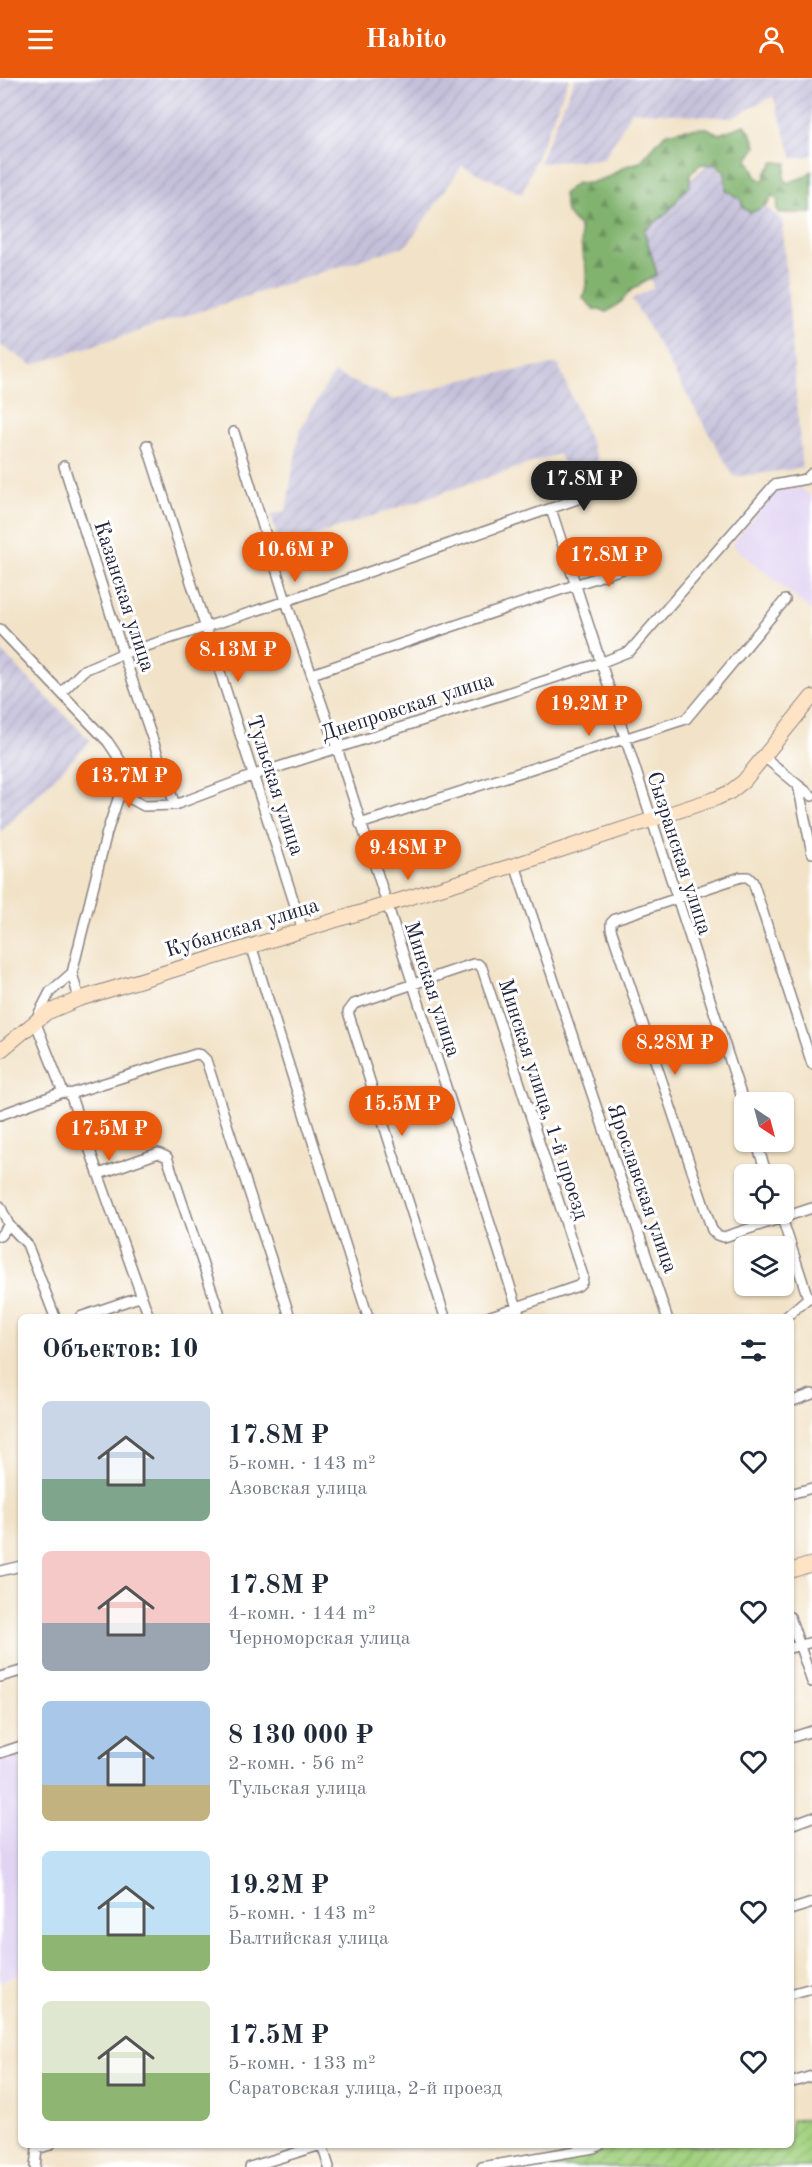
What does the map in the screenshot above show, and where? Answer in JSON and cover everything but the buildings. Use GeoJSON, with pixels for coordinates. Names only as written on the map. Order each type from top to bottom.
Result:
{"type":"FeatureCollection","features":[{"type":"Feature","properties":{"kind":"street","name":"Минская улица"},"geometry":{"type":"LineString","coordinates":[[234,432],[286,601],[337,748],[519,1314]]}},
{"type":"Feature","properties":{"kind":"street","name":"Тульская улица"},"geometry":{"type":"LineString","coordinates":[[147,445],[303,930]]}},
{"type":"Feature","properties":{"kind":"street","name":"Казанская улица"},"geometry":{"type":"LineString","coordinates":[[64,466],[123,653],[175,805]]}},
{"type":"Feature","properties":{"kind":"street","name":"Днепровская улица"},"geometry":{"type":"LineString","coordinates":[[120,793],[144,806],[175,805],[254,775],[600,663],[630,651],[774,485],[810,479]]}},
{"type":"Feature","properties":{"kind":"street"},"geometry":{"type":"LineString","coordinates":[[62,692],[84,670],[123,653],[286,601],[609,488]]}},
{"type":"Feature","properties":{"kind":"street","name":"Сызранская улица"},"geometry":{"type":"LineString","coordinates":[[550,509],[740,1092]]}},
{"type":"Feature","properties":{"kind":"street"},"geometry":{"type":"LineString","coordinates":[[312,674],[634,565]]}},
{"type":"Feature","properties":{"kind":"street"},"geometry":{"type":"LineString","coordinates":[[360,825],[686,719],[785,600]]}},
{"type":"Feature","properties":{"kind":"street"},"geometry":{"type":"LineString","coordinates":[[0,628],[108,742],[120,760],[120,793],[72,973],[79,999]]}},
{"type":"Feature","properties":{"kind":"street","name":"Кубанская улица"},"geometry":{"type":"LineString","coordinates":[[0,1051],[35,1021],[59,1006],[515,865],[730,792],[744,781],[812,697]]}},
{"type":"Feature","properties":{"kind":"street"},"geometry":{"type":"LineString","coordinates":[[763,756],[812,796]]}},
{"type":"Feature","properties":{"kind":"street"},"geometry":{"type":"LineString","coordinates":[[798,785],[812,853]]}},
{"type":"Feature","properties":{"kind":"street","name":"Ярославская улица"},"geometry":{"type":"LineString","coordinates":[[515,865],[666,1314]]}},
{"type":"Feature","properties":{"kind":"street"},"geometry":{"type":"LineString","coordinates":[[759,1224],[724,1237],[712,1230],[611,923],[615,919],[741,877],[748,877],[753,882],[812,1064]]}},
{"type":"Feature","properties":{"kind":"street"},"geometry":{"type":"LineString","coordinates":[[251,945],[367,1314]]}},
{"type":"Feature","properties":{"kind":"street","name":"Минская улица, 1-й проезд"},"geometry":{"type":"LineString","coordinates":[[444,1314],[348,1012],[354,1004],[473,964],[478,964],[482,968],[583,1276],[578,1286],[496,1314]]}},
{"type":"Feature","properties":{"kind":"street"},"geometry":{"type":"LineString","coordinates":[[72,973],[50,992],[35,1021],[99,1174],[148,1314]]}},
{"type":"Feature","properties":{"kind":"street"},"geometry":{"type":"LineString","coordinates":[[0,1115],[196,1054],[201,1055],[206,1060],[289,1314]]}},
{"type":"Feature","properties":{"kind":"street"},"geometry":{"type":"LineString","coordinates":[[99,1174],[158,1153],[167,1157],[218,1314]]}},
{"type":"Feature","properties":{"kind":"street"},"geometry":{"type":"LineString","coordinates":[[0,1206],[9,1225],[27,1244],[54,1314]]}},
{"type":"Feature","properties":{"kind":"street"},"geometry":{"type":"LineString","coordinates":[[794,1213],[812,1208]]}},
{"type":"Feature","properties":{"kind":"street"},"geometry":{"type":"LineString","coordinates":[[784,1224],[810,1298],[790,1314]]}},
{"type":"Feature","properties":{"kind":"street"},"geometry":{"type":"LineString","coordinates":[[0,1236],[9,1225]]}},
{"type":"Feature","properties":{"kind":"street"},"geometry":{"type":"LineString","coordinates":[[89,1314],[142,1296]]}},
{"type":"Feature","properties":{"kind":"street"},"geometry":{"type":"LineString","coordinates":[[794,1401],[812,1394]]}},
{"type":"Feature","properties":{"kind":"street"},"geometry":{"type":"LineString","coordinates":[[794,1493],[812,1488]]}},
{"type":"Feature","properties":{"kind":"street"},"geometry":{"type":"LineString","coordinates":[[794,1570],[812,1564]]}},
{"type":"Feature","properties":{"kind":"street"},"geometry":{"type":"LineString","coordinates":[[0,1571],[18,1567]]}},
{"type":"Feature","properties":{"kind":"street"},"geometry":{"type":"LineString","coordinates":[[812,1642],[795,1647],[812,1682]]}},
{"type":"Feature","properties":{"kind":"street"},"geometry":{"type":"LineString","coordinates":[[0,1677],[18,1672]]}},
{"type":"Feature","properties":{"kind":"street"},"geometry":{"type":"LineString","coordinates":[[794,1737],[812,1731]]}},
{"type":"Feature","properties":{"kind":"street"},"geometry":{"type":"LineString","coordinates":[[0,1753],[18,1747]]}},
{"type":"Feature","properties":{"kind":"street"},"geometry":{"type":"LineString","coordinates":[[794,1824],[812,1817]]}},
{"type":"Feature","properties":{"kind":"street"},"geometry":{"type":"LineString","coordinates":[[794,1909],[812,1903]]}},
{"type":"Feature","properties":{"kind":"street"},"geometry":{"type":"LineString","coordinates":[[794,1993],[812,1988]]}},
{"type":"Feature","properties":{"kind":"street"},"geometry":{"type":"LineString","coordinates":[[794,2082],[812,2076]]}},
{"type":"Feature","properties":{"kind":"street"},"geometry":{"type":"LineString","coordinates":[[35,2167],[37,2149],[40,2148]]}},
{"type":"Feature","properties":{"kind":"street"},"geometry":{"type":"LineString","coordinates":[[250,2167],[311,2148]]}},
{"type":"Feature","properties":{"kind":"street"},"geometry":{"type":"LineString","coordinates":[[322,2148],[329,2167]]}},
{"type":"Feature","properties":{"kind":"street"},"geometry":{"type":"LineString","coordinates":[[482,2167],[594,2148]]}},
{"type":"Feature","properties":{"kind":"shaded area"},"geometry":{"type":"Polygon","coordinates":[[[0,78],[569,78],[522,194],[462,166],[407,245],[32,365],[0,345],[0,78]]]}},
{"type":"Feature","properties":{"kind":"shaded area"},"geometry":{"type":"Polygon","coordinates":[[[575,78],[812,78],[812,155],[793,159],[773,96],[732,118],[632,111],[604,159],[539,163],[575,78]]]}},
{"type":"Feature","properties":{"kind":"shaded area"},"geometry":{"type":"Polygon","coordinates":[[[710,162],[782,220],[802,468],[734,477],[632,299],[653,288],[641,227],[710,162]]]}},
{"type":"Feature","properties":{"kind":"shaded area"},"geometry":{"type":"Polygon","coordinates":[[[558,364],[608,484],[583,495],[558,454],[280,547],[271,515],[286,510],[300,429],[334,373],[395,400],[459,380],[558,364]]]}},
{"type":"Feature","properties":{"kind":"shaded area"},"geometry":{"type":"Polygon","coordinates":[[[802,488],[812,498],[812,611],[732,545],[775,491],[802,488]]]}},
{"type":"Feature","properties":{"kind":"shaded area"},"geometry":{"type":"Polygon","coordinates":[[[0,650],[91,741],[0,833],[0,650]]]}},
{"type":"Feature","properties":{"kind":"shaded area"},"geometry":{"type":"Polygon","coordinates":[[[18,1752],[18,1975],[0,1982],[0,1758],[18,1752]]]}},
{"type":"Feature","properties":{"kind":"green space"},"geometry":{"type":"Polygon","coordinates":[[[745,125],[756,147],[748,159],[756,176],[763,182],[766,172],[774,162],[787,163],[784,177],[787,183],[804,177],[812,171],[812,213],[780,213],[777,209],[778,200],[772,195],[768,204],[751,213],[743,208],[741,200],[726,190],[725,172],[717,165],[701,164],[690,173],[690,186],[668,212],[644,230],[657,274],[631,290],[621,302],[607,312],[594,309],[583,298],[586,268],[580,228],[566,212],[563,194],[576,183],[590,183],[640,162],[665,134],[684,129],[707,128],[719,134],[745,125]]]}},
{"type":"Feature","properties":{"kind":"green space"},"geometry":{"type":"Polygon","coordinates":[[[812,2119],[812,2167],[513,2167],[618,2148],[794,2148],[794,2120],[812,2119]]]}}]}
